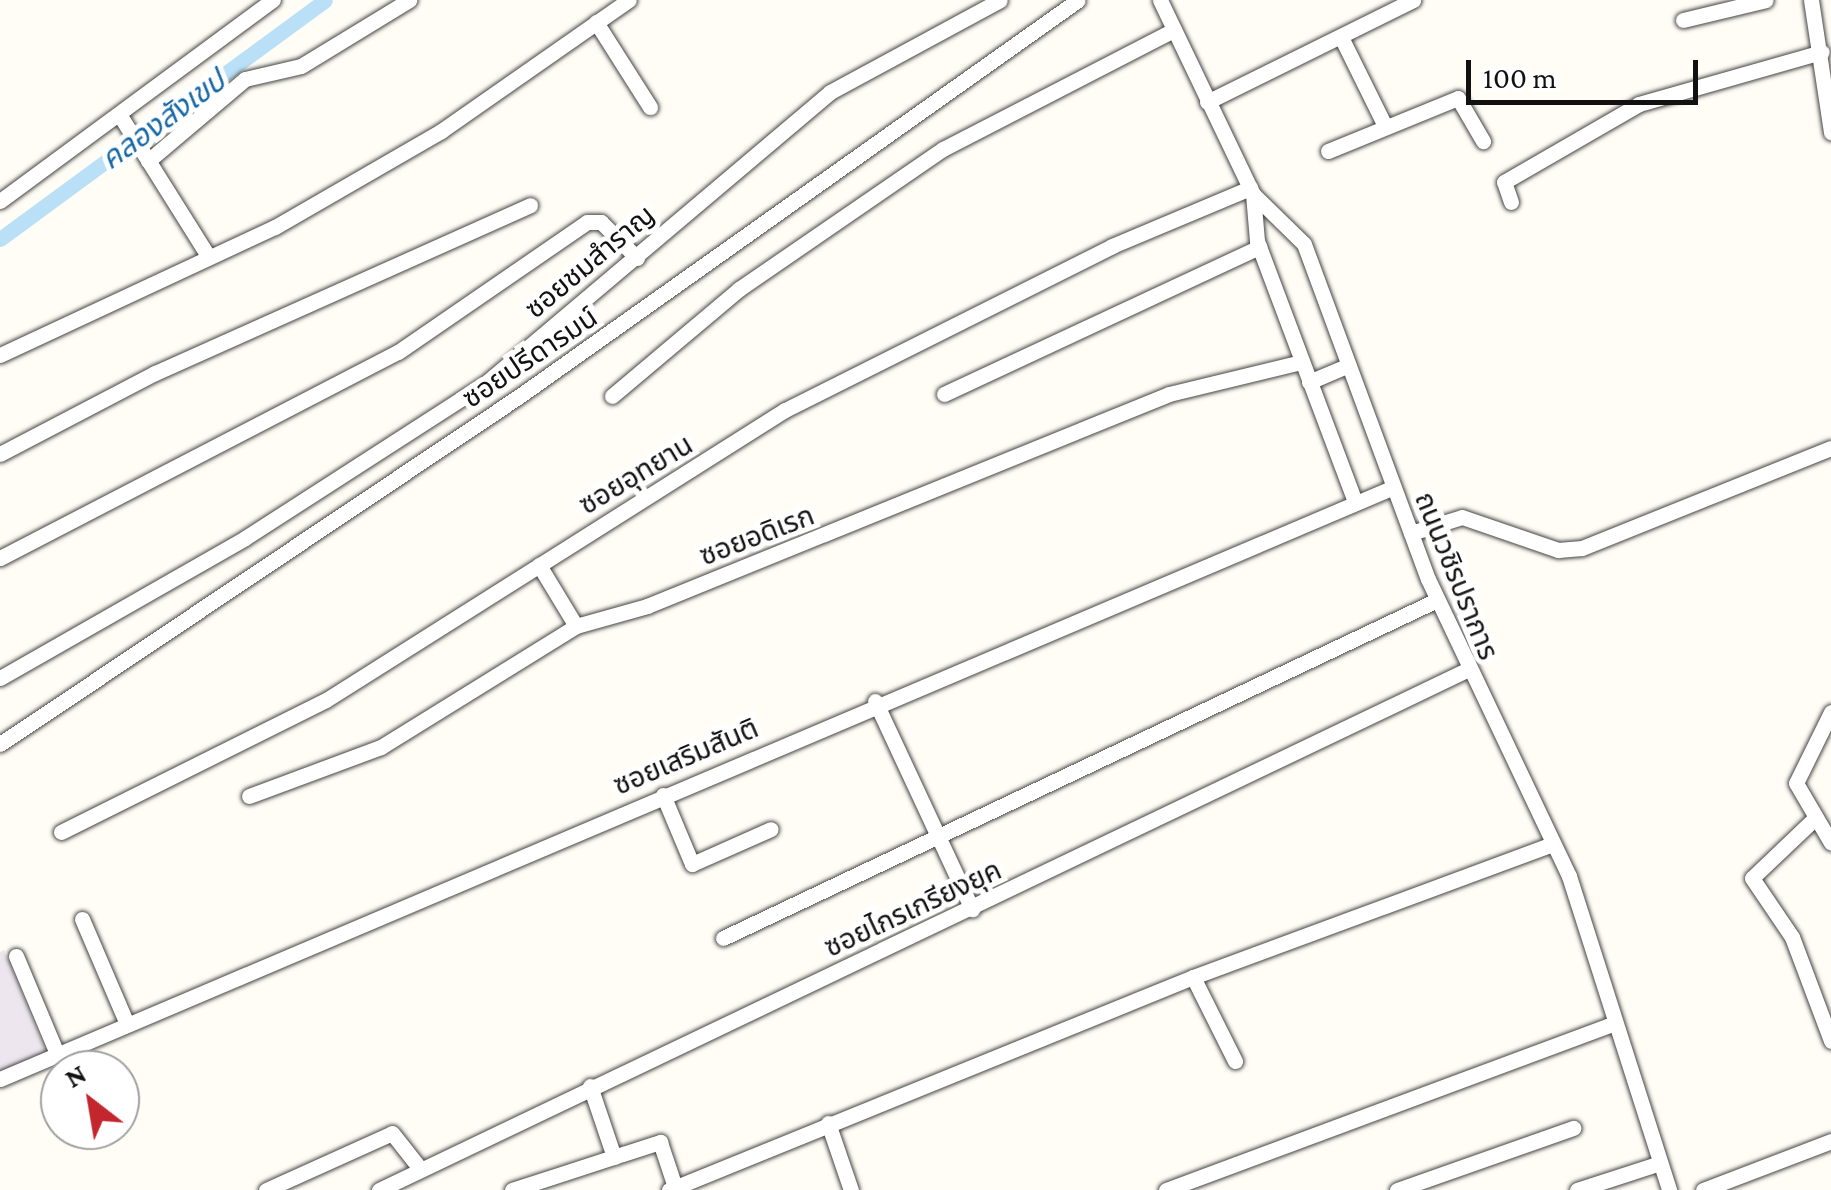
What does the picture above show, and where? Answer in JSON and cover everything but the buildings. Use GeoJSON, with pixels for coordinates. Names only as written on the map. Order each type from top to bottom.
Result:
{"type":"FeatureCollection","features":[{"type":"Feature","properties":{"kind":"street"},"geometry":{"type":"LineString","coordinates":[[0,201],[273,0]]}},
{"type":"Feature","properties":{"kind":"street"},"geometry":{"type":"LineString","coordinates":[[146,158],[245,79],[301,66],[409,0]]}},
{"type":"Feature","properties":{"kind":"street"},"geometry":{"type":"LineString","coordinates":[[0,355],[208,256],[442,130],[629,0]]}},
{"type":"Feature","properties":{"kind":"street","name":"ซอยชมสำราญ"},"geometry":{"type":"LineString","coordinates":[[0,678],[245,538],[488,382],[830,92],[1000,0]]}},
{"type":"Feature","properties":{"kind":"street","name":"ซอยปรีดารมน์"},"geometry":{"type":"LineString","coordinates":[[0,744],[518,397],[1078,0]]}},
{"type":"Feature","properties":{"kind":"street","name":"ถนนวชิรปราการ"},"geometry":{"type":"LineString","coordinates":[[1160,0],[1252,191],[1304,244],[1437,600],[1552,844],[1669,1190]]}},
{"type":"Feature","properties":{"kind":"street"},"geometry":{"type":"LineString","coordinates":[[1206,102],[1343,41],[1412,0]]}},
{"type":"Feature","properties":{"kind":"street"},"geometry":{"type":"LineString","coordinates":[[1683,20],[1766,0]]}},
{"type":"Feature","properties":{"kind":"street"},"geometry":{"type":"LineString","coordinates":[[1812,0],[1831,132]]}},
{"type":"Feature","properties":{"kind":"street"},"geometry":{"type":"LineString","coordinates":[[596,22],[650,108]]}},
{"type":"Feature","properties":{"kind":"street"},"geometry":{"type":"LineString","coordinates":[[612,396],[739,289],[944,149],[1174,30]]}},
{"type":"Feature","properties":{"kind":"street"},"geometry":{"type":"LineString","coordinates":[[1343,41],[1384,124]]}},
{"type":"Feature","properties":{"kind":"street"},"geometry":{"type":"LineString","coordinates":[[1511,202],[1504,182],[1638,104],[1822,52]]}},
{"type":"Feature","properties":{"kind":"street"},"geometry":{"type":"LineString","coordinates":[[1328,151],[1384,124],[1458,98],[1483,141]]}},
{"type":"Feature","properties":{"kind":"street"},"geometry":{"type":"LineString","coordinates":[[119,114],[208,256]]}},
{"type":"Feature","properties":{"kind":"street"},"geometry":{"type":"LineString","coordinates":[[1252,191],[1258,247],[1355,502]]}},
{"type":"Feature","properties":{"kind":"street","name":"ซอยอุทยาน"},"geometry":{"type":"LineString","coordinates":[[61,832],[326,700],[819,392],[1252,191]]}},
{"type":"Feature","properties":{"kind":"street"},"geometry":{"type":"LineString","coordinates":[[0,454],[155,373],[530,205]]}},
{"type":"Feature","properties":{"kind":"street"},"geometry":{"type":"LineString","coordinates":[[0,558],[398,352],[587,222],[601,222],[637,258]]}},
{"type":"Feature","properties":{"kind":"street"},"geometry":{"type":"LineString","coordinates":[[944,394],[1258,247]]}},
{"type":"Feature","properties":{"kind":"street","name":"ซอยอดิเรก"},"geometry":{"type":"LineString","coordinates":[[250,796],[380,747],[576,626],[647,606],[1169,394],[1301,362]]}},
{"type":"Feature","properties":{"kind":"street"},"geometry":{"type":"LineString","coordinates":[[1309,382],[1349,365]]}},
{"type":"Feature","properties":{"kind":"street"},"geometry":{"type":"LineString","coordinates":[[1411,533],[1462,518],[1558,550],[1582,548],[1831,448]]}},
{"type":"Feature","properties":{"kind":"street","name":"ซอยเสริมสันติ"},"geometry":{"type":"LineString","coordinates":[[71,1050],[876,701],[1394,486]]}},
{"type":"Feature","properties":{"kind":"street"},"geometry":{"type":"LineString","coordinates":[[539,565],[576,626]]}},
{"type":"Feature","properties":{"kind":"street"},"geometry":{"type":"LineString","coordinates":[[723,938],[1437,600]]}},
{"type":"Feature","properties":{"kind":"street","name":"ซอยไกรเกรียงยุค"},"geometry":{"type":"LineString","coordinates":[[380,1190],[418,1166],[972,909],[1298,744],[1467,670]]}},
{"type":"Feature","properties":{"kind":"street"},"geometry":{"type":"LineString","coordinates":[[876,701],[972,909]]}},
{"type":"Feature","properties":{"kind":"street"},"geometry":{"type":"LineString","coordinates":[[1831,712],[1796,783],[1813,820],[1831,844]]}},
{"type":"Feature","properties":{"kind":"street"},"geometry":{"type":"LineString","coordinates":[[663,794],[692,864],[771,829]]}},
{"type":"Feature","properties":{"kind":"street"},"geometry":{"type":"LineString","coordinates":[[1813,820],[1752,878],[1792,937],[1831,1042]]}},
{"type":"Feature","properties":{"kind":"street"},"geometry":{"type":"LineString","coordinates":[[512,1190],[660,1142],[673,1189],[1193,977],[1552,844]]}},
{"type":"Feature","properties":{"kind":"street"},"geometry":{"type":"LineString","coordinates":[[82,920],[127,1024]]}},
{"type":"Feature","properties":{"kind":"street"},"geometry":{"type":"LineString","coordinates":[[16,956],[55,1050]]}},
{"type":"Feature","properties":{"kind":"street"},"geometry":{"type":"LineString","coordinates":[[1193,977],[1236,1061]]}},
{"type":"Feature","properties":{"kind":"street"},"geometry":{"type":"LineString","coordinates":[[1166,1190],[1612,1024]]}},
{"type":"Feature","properties":{"kind":"street","name":"ซอยเสริมสันติ"},"geometry":{"type":"LineString","coordinates":[[0,1078],[40,1063]]}},
{"type":"Feature","properties":{"kind":"street"},"geometry":{"type":"LineString","coordinates":[[590,1086],[614,1157]]}},
{"type":"Feature","properties":{"kind":"street"},"geometry":{"type":"LineString","coordinates":[[828,1123],[851,1190]]}},
{"type":"Feature","properties":{"kind":"street"},"geometry":{"type":"LineString","coordinates":[[1398,1190],[1573,1128]]}},
{"type":"Feature","properties":{"kind":"street"},"geometry":{"type":"LineString","coordinates":[[266,1190],[392,1133],[418,1166]]}},
{"type":"Feature","properties":{"kind":"street"},"geometry":{"type":"LineString","coordinates":[[1703,1190],[1831,1141]]}},
{"type":"Feature","properties":{"kind":"street"},"geometry":{"type":"LineString","coordinates":[[1583,1189],[1660,1163]]}},
{"type":"Feature","properties":{"kind":"shaded area"},"geometry":{"type":"Polygon","coordinates":[[[4,950],[45,1050],[40,1050],[40,1063],[0,1079],[0,952],[4,950]]]}},
{"type":"Feature","properties":{"kind":"waterway","name":"คลองสังเขป"},"geometry":{"type":"LineString","coordinates":[[0,239],[325,0]]}}]}
